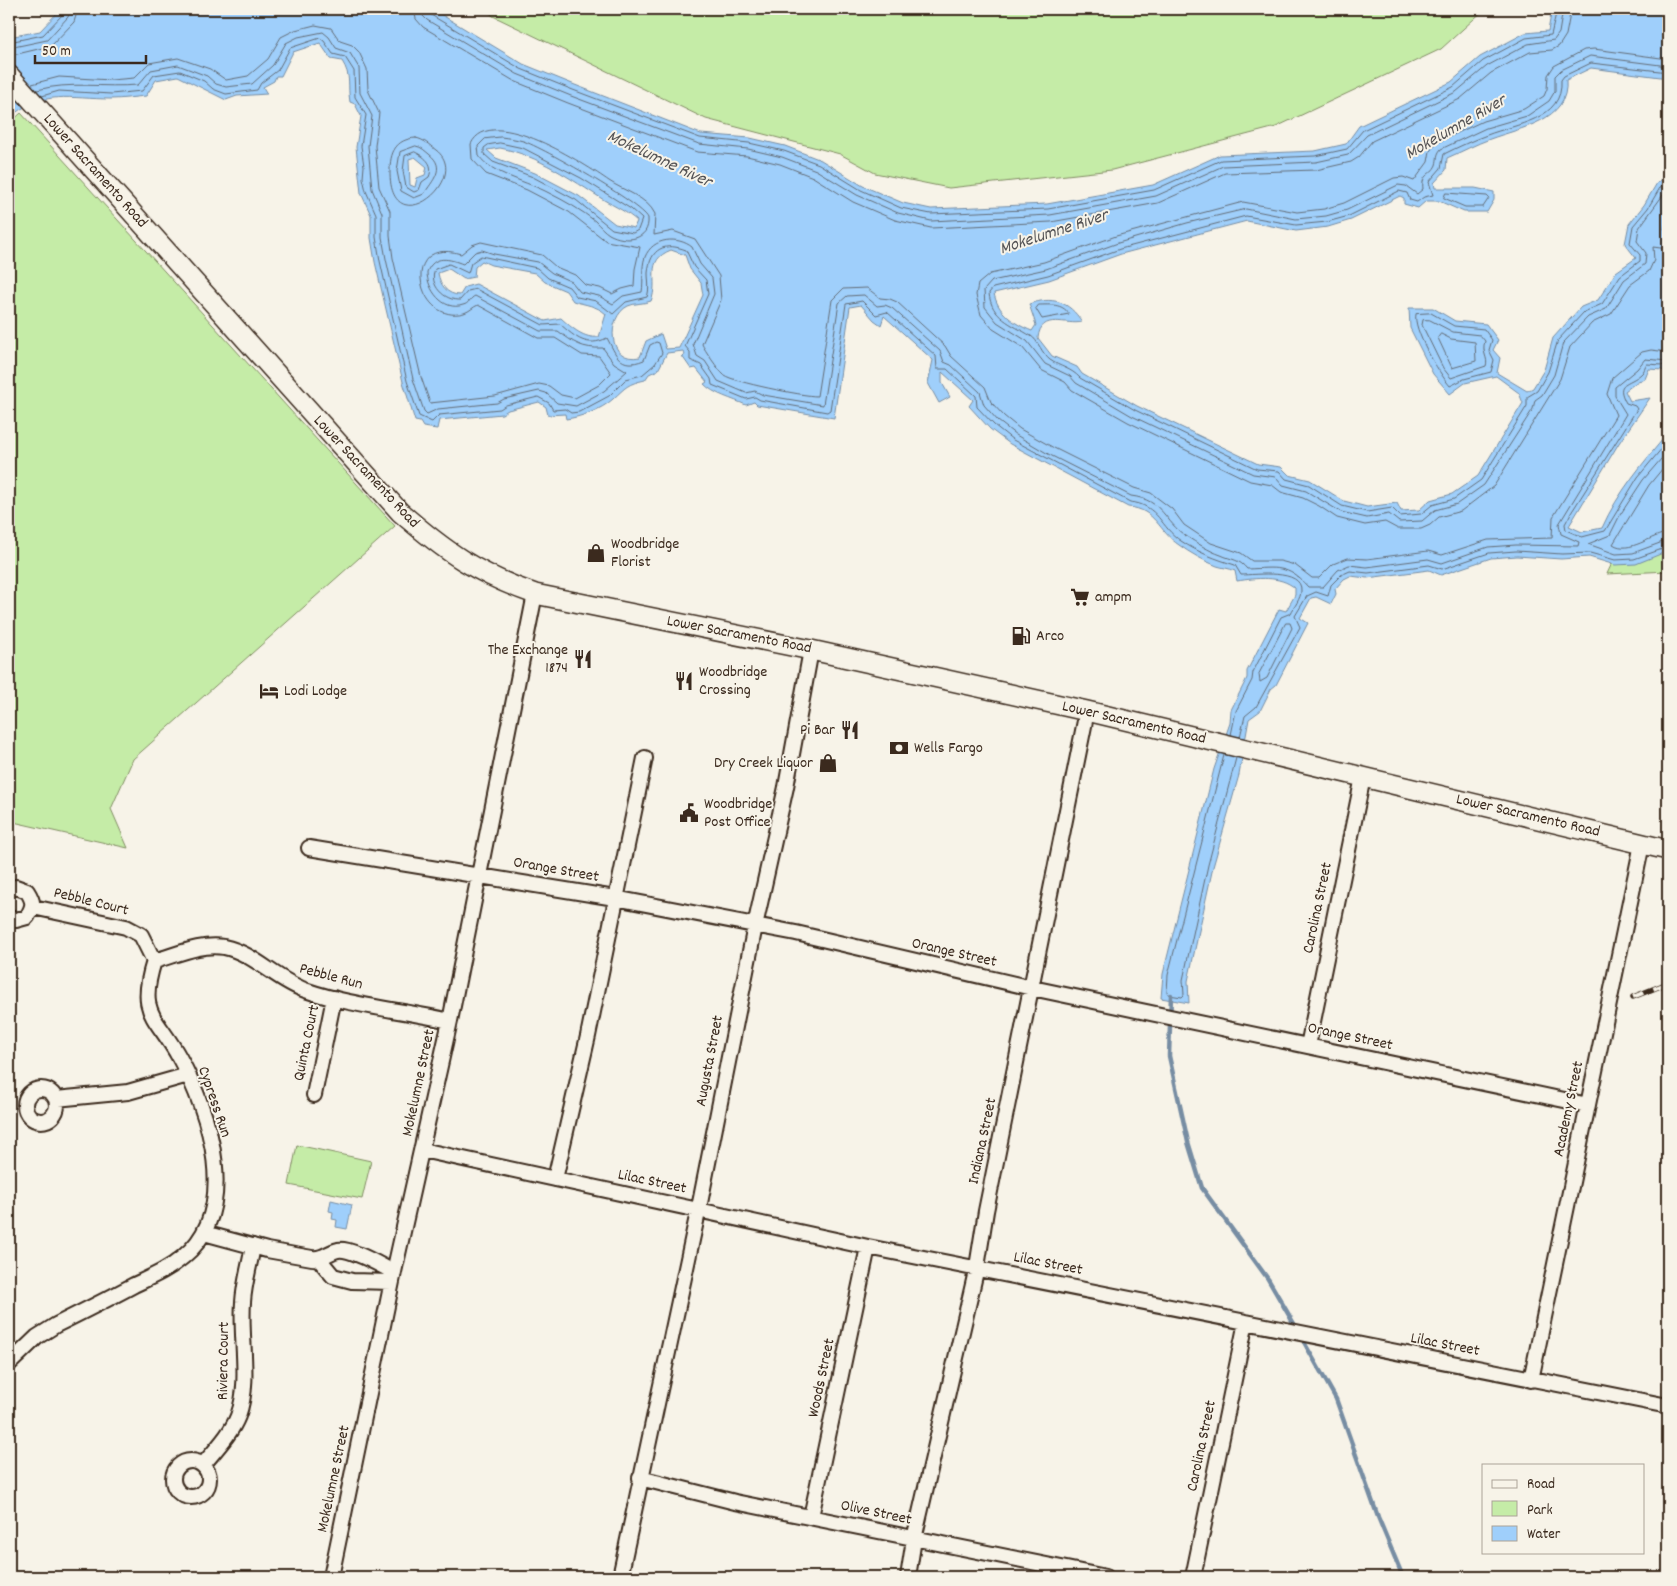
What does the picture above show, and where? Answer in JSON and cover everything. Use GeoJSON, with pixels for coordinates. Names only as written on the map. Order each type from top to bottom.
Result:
{"type":"FeatureCollection","features":[{"type":"Feature","properties":{"kind":"main road","name":"Lower Sacramento Road"},"geometry":{"type":"LineString","coordinates":[[9,75],[400,512],[434,542],[483,574],[535,594],[811,650],[1087,711],[1668,850]]}},
{"type":"Feature","properties":{"kind":"street","name":"Mokelumne Street"},"geometry":{"type":"LineString","coordinates":[[331,1577],[393,1277],[450,1021],[535,594]]}},
{"type":"Feature","properties":{"kind":"street","name":"Augusta Street"},"geometry":{"type":"LineString","coordinates":[[620,1577],[698,1210],[755,926],[786,787],[811,650]]}},
{"type":"Feature","properties":{"kind":"street","name":"Indiana Street"},"geometry":{"type":"LineString","coordinates":[[908,1577],[914,1539],[977,1267],[986,1211],[1087,711]]}},
{"type":"Feature","properties":{"kind":"street"},"geometry":{"type":"LineString","coordinates":[[555,1179],[588,1036],[645,758]]}},
{"type":"Feature","properties":{"kind":"street","name":"Carolina Street"},"geometry":{"type":"LineString","coordinates":[[1308,1046],[1363,777]]}},
{"type":"Feature","properties":{"kind":"street","name":"Academy Street"},"geometry":{"type":"LineString","coordinates":[[1531,1380],[1642,844]]}},
{"type":"Feature","properties":{"kind":"street","name":"Orange Street"},"geometry":{"type":"LineString","coordinates":[[309,848],[479,874],[615,898],[755,926],[1032,988],[1588,1105]]}},
{"type":"Feature","properties":{"kind":"street","name":"Pebble Court"},"geometry":{"type":"LineString","coordinates":[[9,890],[16,887],[27,891],[33,901],[33,906],[27,917],[16,920],[9,917]]}},
{"type":"Feature","properties":{"kind":"street","name":"Pebble Court"},"geometry":{"type":"LineString","coordinates":[[33,906],[126,927],[141,934],[154,961]]}},
{"type":"Feature","properties":{"kind":"street","name":"Pebble Run"},"geometry":{"type":"LineString","coordinates":[[154,961],[207,946],[225,947],[245,956],[282,980],[305,990],[334,998],[450,1021]]}},
{"type":"Feature","properties":{"kind":"street","name":"Cypress Run"},"geometry":{"type":"LineString","coordinates":[[9,1364],[37,1337],[56,1325],[174,1264],[192,1249],[204,1233],[211,1219],[214,1204],[215,1173],[201,1108],[188,1075],[176,1052],[158,1029],[149,1009],[146,990],[154,961]]}},
{"type":"Feature","properties":{"kind":"street","name":"Quinta Court"},"geometry":{"type":"LineString","coordinates":[[314,1095],[334,998]]}},
{"type":"Feature","properties":{"kind":"street"},"geometry":{"type":"LineString","coordinates":[[56,1099],[128,1092],[188,1075]]}},
{"type":"Feature","properties":{"kind":"street","name":"Lilac Street"},"geometry":{"type":"LineString","coordinates":[[422,1150],[868,1247],[977,1267],[1319,1338],[1668,1406]]}},
{"type":"Feature","properties":{"kind":"street"},"geometry":{"type":"LineString","coordinates":[[204,1233],[253,1246],[319,1259],[339,1250],[359,1254],[393,1277]]}},
{"type":"Feature","properties":{"kind":"street","name":"Riviera Court"},"geometry":{"type":"LineString","coordinates":[[203,1465],[227,1435],[238,1417],[242,1402],[244,1379],[243,1301],[253,1246]]}},
{"type":"Feature","properties":{"kind":"street","name":"Woods Street"},"geometry":{"type":"LineString","coordinates":[[811,1517],[868,1247]]}},
{"type":"Feature","properties":{"kind":"street"},"geometry":{"type":"LineString","coordinates":[[319,1259],[333,1276],[352,1280],[393,1277]]}},
{"type":"Feature","properties":{"kind":"street","name":"Carolina Street"},"geometry":{"type":"LineString","coordinates":[[1193,1577],[1246,1322]]}},
{"type":"Feature","properties":{"kind":"street","name":"Olive Street"},"geometry":{"type":"LineString","coordinates":[[640,1478],[735,1502],[1106,1577]]}},
{"type":"Feature","properties":{"kind":"green space"},"geometry":{"type":"Polygon","coordinates":[[[485,9],[1485,9],[1441,49],[1276,127],[1112,170],[949,188],[875,173],[840,154],[706,119],[493,16],[485,9]]]}},
{"type":"Feature","properties":{"kind":"green space"},"geometry":{"type":"Polygon","coordinates":[[[21,113],[395,526],[133,759],[111,809],[128,848],[9,821],[9,124],[21,113]]]}},
{"type":"Feature","properties":{"kind":"green space"},"geometry":{"type":"Polygon","coordinates":[[[1668,443],[1668,571],[1607,574],[1668,443]]]}},
{"type":"Feature","properties":{"kind":"green space"},"geometry":{"type":"Polygon","coordinates":[[[297,1145],[371,1161],[362,1199],[289,1185],[297,1145]]]}},
{"type":"Feature","properties":{"kind":"water","name":"Mokelumne River"},"geometry":{"type":"Polygon","coordinates":[[[64,9],[432,9],[523,64],[575,85],[701,134],[750,138],[785,146],[821,160],[863,186],[903,203],[931,209],[1047,204],[1153,185],[1220,155],[1315,151],[1346,144],[1359,126],[1451,82],[1480,57],[1525,33],[1548,31],[1552,9],[1668,9],[1668,78],[1591,68],[1566,80],[1565,94],[1560,105],[1540,121],[1485,141],[1447,158],[1446,170],[1434,183],[1435,188],[1475,188],[1494,192],[1494,200],[1487,212],[1464,212],[1439,201],[1426,201],[1418,208],[1404,204],[1404,198],[1400,196],[1351,220],[1328,227],[1296,231],[1247,221],[1121,254],[1049,280],[994,293],[999,306],[1007,316],[1019,325],[1032,331],[1036,325],[1029,304],[1045,300],[1066,305],[1082,322],[1049,322],[1040,330],[1038,338],[1052,356],[1077,367],[1082,374],[1137,406],[1258,464],[1281,467],[1289,475],[1310,480],[1344,501],[1367,507],[1397,503],[1401,511],[1419,510],[1430,500],[1452,494],[1478,476],[1523,403],[1519,393],[1496,376],[1465,383],[1450,394],[1433,374],[1410,328],[1409,308],[1433,308],[1455,321],[1486,324],[1498,340],[1493,350],[1500,358],[1497,373],[1527,391],[1533,388],[1544,370],[1553,338],[1581,307],[1598,300],[1616,272],[1636,258],[1625,244],[1629,224],[1644,205],[1657,183],[1668,174],[1668,215],[1664,229],[1668,231],[1668,350],[1666,351],[1668,374],[1662,370],[1649,369],[1645,379],[1638,381],[1625,391],[1630,401],[1650,398],[1619,443],[1569,526],[1582,532],[1602,528],[1623,490],[1668,433],[1668,551],[1636,564],[1615,565],[1589,557],[1561,559],[1517,556],[1491,558],[1441,575],[1429,570],[1367,578],[1350,576],[1344,579],[1335,589],[1336,594],[1331,604],[1316,597],[1311,598],[1300,618],[1308,623],[1276,685],[1271,689],[1260,711],[1249,719],[1239,775],[1213,867],[1188,981],[1189,1003],[1161,998],[1163,974],[1214,769],[1230,723],[1231,710],[1247,678],[1247,671],[1279,609],[1286,611],[1295,595],[1295,588],[1282,581],[1268,578],[1237,581],[1235,571],[1212,564],[1188,551],[1172,540],[1151,516],[1145,512],[1128,507],[1010,444],[990,429],[969,406],[973,400],[942,372],[942,383],[950,397],[939,403],[928,383],[933,360],[884,316],[881,325],[861,305],[850,307],[834,418],[757,405],[754,402],[746,405],[724,396],[704,384],[707,382],[696,368],[691,369],[682,356],[685,355],[683,351],[667,353],[658,370],[649,374],[645,380],[627,386],[603,406],[578,417],[566,419],[565,414],[548,415],[546,407],[539,402],[508,410],[502,414],[439,420],[437,429],[423,427],[420,422],[415,421],[403,382],[375,262],[371,238],[371,215],[361,193],[356,147],[361,116],[355,104],[350,102],[348,77],[342,61],[331,59],[320,43],[293,52],[281,76],[276,76],[274,81],[263,87],[267,94],[237,96],[226,100],[178,76],[156,80],[146,96],[115,99],[70,97],[45,99],[21,109],[9,118],[9,37],[40,31],[58,12],[64,9]],[[500,148],[487,150],[496,158],[535,173],[579,196],[615,224],[634,228],[637,221],[629,215],[541,162],[514,151],[500,148]],[[415,157],[409,159],[410,185],[415,187],[417,178],[425,175],[427,167],[415,157]],[[671,250],[657,260],[655,266],[651,301],[628,306],[621,312],[613,329],[616,347],[621,354],[629,357],[640,357],[646,341],[661,334],[666,349],[679,348],[703,295],[701,283],[690,269],[685,255],[671,250]],[[482,261],[475,267],[474,277],[464,279],[449,269],[438,273],[440,282],[448,291],[455,295],[460,295],[465,287],[476,284],[545,321],[561,318],[583,335],[599,337],[606,314],[598,309],[573,301],[566,291],[545,282],[535,273],[491,265],[482,261]]]}},
{"type":"Feature","properties":{"kind":"water"},"geometry":{"type":"Polygon","coordinates":[[[331,1200],[352,1205],[347,1229],[336,1227],[337,1220],[332,1219],[333,1212],[329,1211],[331,1200]]]}},
{"type":"Feature","properties":{"kind":"waterway"},"geometry":{"type":"LineString","coordinates":[[1171,995],[1169,1056],[1188,1142],[1202,1188],[1268,1279],[1297,1329]]}},
{"type":"Feature","properties":{"kind":"waterway"},"geometry":{"type":"LineString","coordinates":[[1300,1335],[1336,1399],[1378,1517],[1403,1577]]}},
{"type":"Feature","properties":{"kind":"railway"},"geometry":{"type":"LineString","coordinates":[[1633,997],[1668,983]]}},
{"type":"Feature","properties":{"kind":"place","name":"Woodbridge Florist"},"geometry":{"type":"Point","coordinates":[596,553]}},
{"type":"Feature","properties":{"kind":"place","name":"ampm"},"geometry":{"type":"Point","coordinates":[1080,597]}},
{"type":"Feature","properties":{"kind":"place","name":"Arco"},"geometry":{"type":"Point","coordinates":[1021,636]}},
{"type":"Feature","properties":{"kind":"place","name":"The Exchange 1874"},"geometry":{"type":"Point","coordinates":[583,659]}},
{"type":"Feature","properties":{"kind":"place","name":"Woodbridge Crossing"},"geometry":{"type":"Point","coordinates":[684,681]}},
{"type":"Feature","properties":{"kind":"place","name":"Lodi Lodge"},"geometry":{"type":"Point","coordinates":[269,691]}},
{"type":"Feature","properties":{"kind":"place","name":"Pi Bar"},"geometry":{"type":"Point","coordinates":[850,730]}},
{"type":"Feature","properties":{"kind":"place","name":"Wells Fargo"},"geometry":{"type":"Point","coordinates":[899,748]}},
{"type":"Feature","properties":{"kind":"place","name":"Dry Creek Liquor"},"geometry":{"type":"Point","coordinates":[828,763]}},
{"type":"Feature","properties":{"kind":"place","name":"Woodbridge Post Office"},"geometry":{"type":"Point","coordinates":[689,813]}}]}
